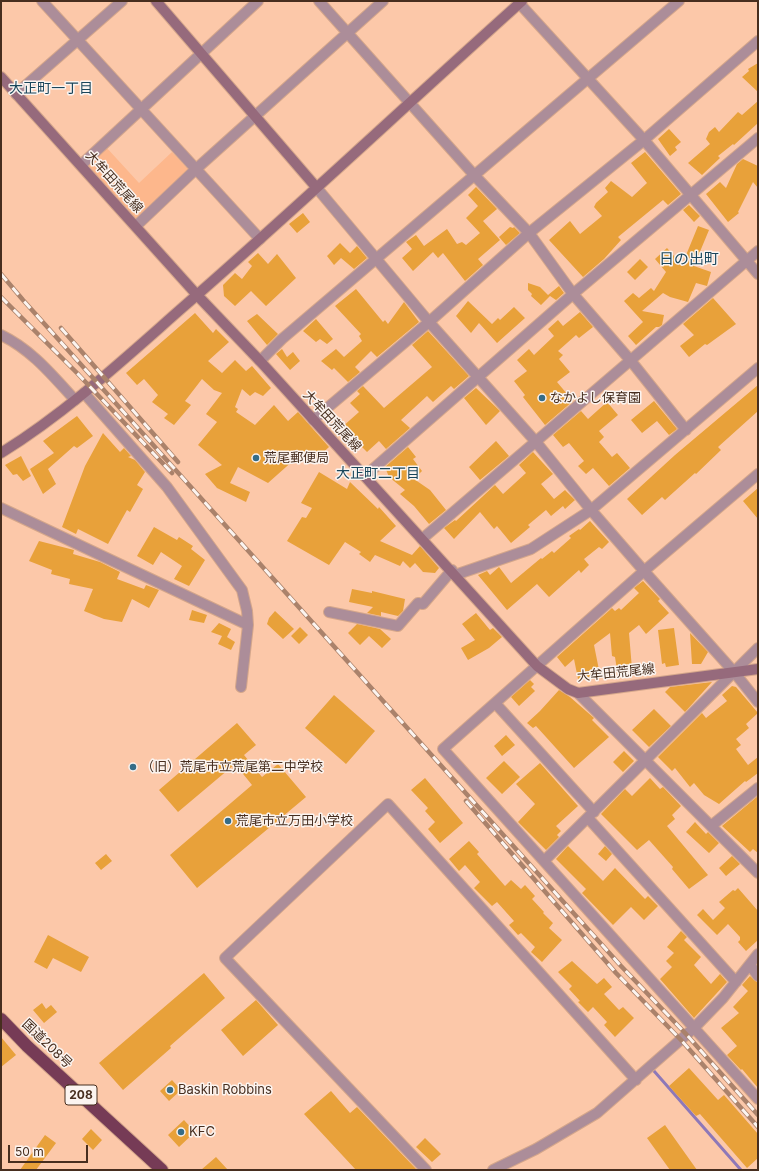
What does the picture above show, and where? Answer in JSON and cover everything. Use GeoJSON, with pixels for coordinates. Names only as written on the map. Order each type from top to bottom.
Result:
{"type":"FeatureCollection","features":[{"type":"Feature","properties":{"kind":"highway","name":"国道208号"},"geometry":{"type":"LineString","coordinates":[[1,1019],[27,1046],[162,1170]]}},
{"type":"Feature","properties":{"kind":"main road"},"geometry":{"type":"LineString","coordinates":[[156,1],[316,187]]}},
{"type":"Feature","properties":{"kind":"main road"},"geometry":{"type":"LineString","coordinates":[[1,453],[24,439],[84,393],[197,295],[520,2]]}},
{"type":"Feature","properties":{"kind":"main road","name":"大牟田荒尾線"},"geometry":{"type":"LineString","coordinates":[[1,77],[197,295],[260,361],[537,666],[568,689],[578,693],[758,669]]}},
{"type":"Feature","properties":{"kind":"street"},"geometry":{"type":"LineString","coordinates":[[42,1],[195,170],[260,239]]}},
{"type":"Feature","properties":{"kind":"street"},"geometry":{"type":"LineString","coordinates":[[16,94],[122,1]]}},
{"type":"Feature","properties":{"kind":"street"},"geometry":{"type":"LineString","coordinates":[[81,165],[140,108],[258,1]]}},
{"type":"Feature","properties":{"kind":"street"},"geometry":{"type":"LineString","coordinates":[[319,1],[475,176],[529,233],[573,294],[631,361],[686,430]]}},
{"type":"Feature","properties":{"kind":"street"},"geometry":{"type":"LineString","coordinates":[[136,226],[195,170],[383,1]]}},
{"type":"Feature","properties":{"kind":"street"},"geometry":{"type":"LineString","coordinates":[[260,361],[282,339],[679,1]]}},
{"type":"Feature","properties":{"kind":"street"},"geometry":{"type":"LineString","coordinates":[[520,2],[644,140],[690,196],[758,274]]}},
{"type":"Feature","properties":{"kind":"street"},"geometry":{"type":"LineString","coordinates":[[313,420],[429,322],[529,233],[644,140],[758,41]]}},
{"type":"Feature","properties":{"kind":"street"},"geometry":{"type":"LineString","coordinates":[[365,476],[479,378],[573,294],[758,138]]}},
{"type":"Feature","properties":{"kind":"street"},"geometry":{"type":"LineString","coordinates":[[316,187],[429,322],[536,442],[591,510],[734,672],[758,702]]}},
{"type":"Feature","properties":{"kind":"street"},"geometry":{"type":"LineString","coordinates":[[422,539],[758,251]]}},
{"type":"Feature","properties":{"kind":"street"},"geometry":{"type":"LineString","coordinates":[[1,335],[15,342],[36,358],[75,400]]}},
{"type":"Feature","properties":{"kind":"street"},"geometry":{"type":"LineString","coordinates":[[329,612],[398,626],[418,603],[423,604],[453,573],[531,549],[591,510],[758,368]]}},
{"type":"Feature","properties":{"kind":"street"},"geometry":{"type":"LineString","coordinates":[[84,393],[167,487],[242,590],[247,611],[248,625],[241,687]]}},
{"type":"Feature","properties":{"kind":"street"},"geometry":{"type":"LineString","coordinates":[[758,474],[644,571],[443,749],[758,1099]]}},
{"type":"Feature","properties":{"kind":"street"},"geometry":{"type":"LineString","coordinates":[[1,508],[248,625]]}},
{"type":"Feature","properties":{"kind":"street"},"geometry":{"type":"LineString","coordinates":[[544,861],[758,648]]}},
{"type":"Feature","properties":{"kind":"street"},"geometry":{"type":"LineString","coordinates":[[578,693],[644,761],[758,873]]}},
{"type":"Feature","properties":{"kind":"street"},"geometry":{"type":"LineString","coordinates":[[495,703],[736,982]]}},
{"type":"Feature","properties":{"kind":"street"},"geometry":{"type":"LineString","coordinates":[[711,826],[758,788]]}},
{"type":"Feature","properties":{"kind":"street"},"geometry":{"type":"LineString","coordinates":[[426,1170],[225,958],[388,804],[636,1080]]}},
{"type":"Feature","properties":{"kind":"street"},"geometry":{"type":"LineString","coordinates":[[493,1170],[536,1149],[597,1113],[694,1028],[736,982],[758,954]]}},
{"type":"Feature","properties":{"kind":"street"},"geometry":{"type":"LineString","coordinates":[[750,965],[758,976]]}},
{"type":"Feature","properties":{"kind":"shaded area"},"geometry":{"type":"Polygon","coordinates":[[[106,147],[139,183],[172,152],[190,171],[136,221],[86,166],[106,147]]]}},
{"type":"Feature","properties":{"kind":"building"},"geometry":{"type":"Polygon","coordinates":[[[758,63],[758,92],[742,77],[749,71],[748,69],[758,63]]]}},
{"type":"Feature","properties":{"kind":"building"},"geometry":{"type":"Polygon","coordinates":[[[758,101],[758,123],[734,145],[733,144],[718,156],[720,158],[702,175],[688,163],[710,144],[706,139],[709,132],[715,127],[719,132],[738,112],[742,115],[758,101]]]}},
{"type":"Feature","properties":{"kind":"building"},"geometry":{"type":"Polygon","coordinates":[[[669,129],[681,142],[675,147],[677,150],[670,156],[658,139],[669,129]]]}},
{"type":"Feature","properties":{"kind":"building"},"geometry":{"type":"Polygon","coordinates":[[[645,152],[681,194],[668,205],[663,200],[618,237],[621,240],[604,259],[583,277],[549,240],[570,221],[580,234],[602,216],[594,207],[596,203],[608,192],[605,188],[611,181],[632,197],[647,183],[631,163],[645,152]]]}},
{"type":"Feature","properties":{"kind":"building"},"geometry":{"type":"Polygon","coordinates":[[[743,159],[758,166],[758,188],[753,182],[738,212],[739,213],[728,222],[706,194],[720,182],[726,188],[737,164],[743,159]]]}},
{"type":"Feature","properties":{"kind":"building"},"geometry":{"type":"Polygon","coordinates":[[[476,187],[497,209],[483,221],[500,240],[478,259],[483,265],[465,281],[443,253],[438,258],[433,252],[413,271],[402,258],[412,249],[406,242],[416,235],[424,246],[447,229],[457,244],[462,242],[466,245],[480,233],[466,218],[478,206],[468,195],[476,187]]]}},
{"type":"Feature","properties":{"kind":"building"},"geometry":{"type":"Polygon","coordinates":[[[689,205],[700,216],[694,222],[683,210],[689,205]]]}},
{"type":"Feature","properties":{"kind":"building"},"geometry":{"type":"Polygon","coordinates":[[[303,213],[310,222],[297,233],[289,224],[303,213]]]}},
{"type":"Feature","properties":{"kind":"building"},"geometry":{"type":"Polygon","coordinates":[[[698,226],[709,230],[694,266],[711,272],[707,286],[696,283],[688,302],[670,297],[663,293],[642,311],[664,315],[662,325],[656,327],[636,345],[628,336],[643,322],[624,301],[633,293],[639,298],[651,288],[654,291],[666,272],[655,259],[667,248],[682,265],[698,226]]]}},
{"type":"Feature","properties":{"kind":"building"},"geometry":{"type":"Polygon","coordinates":[[[510,227],[514,227],[520,233],[506,245],[499,237],[510,227]]]}},
{"type":"Feature","properties":{"kind":"building"},"geometry":{"type":"Polygon","coordinates":[[[340,243],[350,253],[357,246],[367,258],[354,269],[341,258],[334,265],[327,256],[340,243]]]}},
{"type":"Feature","properties":{"kind":"building"},"geometry":{"type":"Polygon","coordinates":[[[258,253],[268,264],[277,254],[296,278],[266,306],[251,291],[235,306],[224,296],[223,285],[235,273],[242,279],[252,266],[248,262],[258,253]]]}},
{"type":"Feature","properties":{"kind":"building"},"geometry":{"type":"Polygon","coordinates":[[[640,259],[648,267],[635,280],[627,272],[640,259]]]}},
{"type":"Feature","properties":{"kind":"building"},"geometry":{"type":"Polygon","coordinates":[[[528,283],[540,287],[548,295],[559,286],[564,293],[556,300],[550,296],[541,305],[531,296],[532,294],[528,290],[528,283]]]}},
{"type":"Feature","properties":{"kind":"building"},"geometry":{"type":"Polygon","coordinates":[[[356,289],[383,322],[385,320],[388,324],[404,302],[419,322],[377,357],[371,351],[355,367],[360,372],[348,382],[334,368],[332,370],[321,361],[336,349],[344,357],[362,341],[359,336],[361,334],[335,306],[356,289]]]}},
{"type":"Feature","properties":{"kind":"building"},"geometry":{"type":"Polygon","coordinates":[[[713,298],[736,324],[707,345],[705,344],[689,357],[680,346],[694,335],[683,324],[713,298]]]}},
{"type":"Feature","properties":{"kind":"building"},"geometry":{"type":"Polygon","coordinates":[[[468,301],[492,324],[498,318],[500,320],[514,307],[525,318],[497,343],[479,323],[471,333],[456,316],[468,301]]]}},
{"type":"Feature","properties":{"kind":"building"},"geometry":{"type":"Polygon","coordinates":[[[580,312],[593,327],[579,338],[576,335],[558,351],[563,355],[559,359],[570,372],[557,382],[573,401],[545,425],[523,397],[525,395],[514,381],[527,371],[517,360],[529,349],[534,355],[554,336],[548,329],[558,320],[563,326],[580,312]]]}},
{"type":"Feature","properties":{"kind":"building"},"geometry":{"type":"Polygon","coordinates":[[[195,313],[213,333],[216,329],[229,342],[208,361],[222,373],[235,360],[246,371],[252,366],[271,388],[263,396],[255,392],[250,396],[242,389],[235,407],[238,409],[236,412],[255,425],[274,405],[288,421],[298,412],[329,447],[314,461],[304,451],[268,483],[238,467],[230,483],[250,492],[246,502],[217,488],[205,474],[222,465],[198,445],[217,422],[206,414],[222,393],[214,390],[202,379],[185,401],[191,405],[174,425],[164,418],[168,414],[152,402],[158,395],[144,379],[137,385],[126,373],[195,313]]]}},
{"type":"Feature","properties":{"kind":"building"},"geometry":{"type":"Polygon","coordinates":[[[257,314],[278,334],[267,345],[247,321],[257,314]]]}},
{"type":"Feature","properties":{"kind":"building"},"geometry":{"type":"Polygon","coordinates":[[[316,319],[333,339],[327,344],[320,339],[316,342],[303,331],[316,319]]]}},
{"type":"Feature","properties":{"kind":"building"},"geometry":{"type":"Polygon","coordinates":[[[428,331],[469,376],[454,389],[451,386],[433,402],[427,396],[401,420],[410,428],[386,449],[379,441],[367,452],[359,444],[360,443],[341,428],[359,412],[350,403],[360,394],[357,391],[363,386],[384,408],[432,367],[412,345],[428,331]]]}},
{"type":"Feature","properties":{"kind":"building"},"geometry":{"type":"Polygon","coordinates":[[[282,349],[287,357],[293,352],[300,361],[290,370],[276,354],[282,349]]]}},
{"type":"Feature","properties":{"kind":"building"},"geometry":{"type":"Polygon","coordinates":[[[758,385],[758,411],[718,447],[721,450],[696,474],[695,473],[665,500],[662,497],[642,515],[627,499],[675,455],[758,385]]]}},
{"type":"Feature","properties":{"kind":"building"},"geometry":{"type":"Polygon","coordinates":[[[476,388],[500,411],[486,425],[464,398],[476,388]]]}},
{"type":"Feature","properties":{"kind":"building"},"geometry":{"type":"Polygon","coordinates":[[[654,401],[677,429],[669,435],[657,421],[642,433],[631,420],[654,401]]]}},
{"type":"Feature","properties":{"kind":"building"},"geometry":{"type":"Polygon","coordinates":[[[607,402],[618,415],[599,431],[604,437],[599,442],[612,457],[617,453],[630,468],[609,486],[593,468],[586,474],[578,466],[584,461],[569,443],[563,447],[553,435],[581,411],[588,419],[607,402]]]}},
{"type":"Feature","properties":{"kind":"building"},"geometry":{"type":"Polygon","coordinates":[[[77,416],[93,436],[77,448],[74,446],[48,469],[56,484],[43,494],[30,469],[54,453],[43,441],[77,416]]]}},
{"type":"Feature","properties":{"kind":"building"},"geometry":{"type":"Polygon","coordinates":[[[103,433],[120,452],[124,448],[131,456],[128,457],[135,460],[145,472],[137,485],[143,489],[130,512],[127,510],[108,544],[78,529],[76,534],[62,527],[85,466],[103,433]]]}},
{"type":"Feature","properties":{"kind":"building"},"geometry":{"type":"Polygon","coordinates":[[[496,441],[509,456],[480,480],[469,467],[496,441]]]}},
{"type":"Feature","properties":{"kind":"building"},"geometry":{"type":"Polygon","coordinates":[[[408,447],[416,457],[413,459],[422,471],[414,479],[430,490],[446,510],[429,524],[414,506],[400,494],[405,490],[389,477],[385,467],[408,447]]]}},
{"type":"Feature","properties":{"kind":"building"},"geometry":{"type":"Polygon","coordinates":[[[533,452],[553,474],[541,484],[554,499],[565,490],[575,500],[565,509],[563,506],[551,516],[546,510],[528,525],[530,527],[511,543],[497,526],[494,529],[480,512],[454,539],[444,528],[455,520],[456,521],[495,485],[503,494],[526,473],[519,465],[533,452]]]}},
{"type":"Feature","properties":{"kind":"building"},"geometry":{"type":"Polygon","coordinates":[[[21,456],[31,476],[23,481],[17,474],[13,475],[5,465],[21,456]]]}},
{"type":"Feature","properties":{"kind":"building"},"geometry":{"type":"Polygon","coordinates":[[[319,472],[347,489],[350,482],[378,509],[379,507],[396,526],[380,541],[412,555],[420,546],[439,568],[435,573],[423,572],[415,563],[410,568],[403,561],[400,566],[375,555],[370,562],[359,554],[361,552],[345,542],[329,565],[287,541],[302,517],[306,518],[312,508],[301,503],[319,472]]]}},
{"type":"Feature","properties":{"kind":"building"},"geometry":{"type":"Polygon","coordinates":[[[758,488],[758,519],[743,501],[758,488]]]}},
{"type":"Feature","properties":{"kind":"building"},"geometry":{"type":"Polygon","coordinates":[[[590,521],[609,542],[602,549],[599,547],[584,559],[589,565],[581,573],[579,570],[549,597],[537,584],[507,610],[478,575],[487,571],[490,575],[499,567],[511,583],[541,558],[542,559],[552,551],[554,553],[571,538],[569,536],[579,529],[580,530],[590,521]]]}},
{"type":"Feature","properties":{"kind":"building"},"geometry":{"type":"Polygon","coordinates":[[[154,527],[177,540],[179,537],[193,546],[191,549],[205,560],[189,586],[174,579],[182,566],[161,552],[153,565],[137,556],[154,527]]]}},
{"type":"Feature","properties":{"kind":"building"},"geometry":{"type":"Polygon","coordinates":[[[39,541],[74,550],[73,554],[100,562],[120,572],[117,579],[144,589],[146,585],[159,590],[149,608],[132,599],[122,622],[104,619],[84,611],[93,589],[69,584],[70,579],[51,574],[52,570],[29,561],[39,541]]]}},
{"type":"Feature","properties":{"kind":"building"},"geometry":{"type":"Polygon","coordinates":[[[643,581],[660,599],[658,601],[669,613],[646,634],[639,625],[629,633],[632,669],[617,670],[615,657],[612,656],[610,633],[594,645],[600,675],[578,679],[574,659],[565,667],[557,657],[612,608],[615,611],[619,608],[621,610],[639,593],[634,588],[643,581]]]}},
{"type":"Feature","properties":{"kind":"building"},"geometry":{"type":"Polygon","coordinates":[[[352,589],[372,593],[372,591],[405,599],[403,611],[398,616],[381,612],[381,616],[367,613],[373,607],[349,602],[352,589]]]}},
{"type":"Feature","properties":{"kind":"building"},"geometry":{"type":"Polygon","coordinates":[[[192,610],[207,615],[204,623],[189,620],[192,610]]]}},
{"type":"Feature","properties":{"kind":"building"},"geometry":{"type":"Polygon","coordinates":[[[275,611],[294,629],[283,639],[267,624],[269,618],[275,611]]]}},
{"type":"Feature","properties":{"kind":"building"},"geometry":{"type":"Polygon","coordinates":[[[476,613],[490,630],[493,628],[502,637],[489,648],[468,660],[461,648],[475,640],[462,624],[476,613]]]}},
{"type":"Feature","properties":{"kind":"building"},"geometry":{"type":"Polygon","coordinates":[[[219,623],[231,629],[227,637],[235,642],[231,650],[218,644],[222,636],[211,632],[219,623]]]}},
{"type":"Feature","properties":{"kind":"building"},"geometry":{"type":"Polygon","coordinates":[[[357,624],[380,629],[391,639],[382,648],[369,636],[360,645],[348,633],[357,624]]]}},
{"type":"Feature","properties":{"kind":"building"},"geometry":{"type":"Polygon","coordinates":[[[300,627],[308,635],[299,644],[291,636],[300,627]]]}},
{"type":"Feature","properties":{"kind":"building"},"geometry":{"type":"Polygon","coordinates":[[[674,628],[679,665],[666,667],[665,663],[662,664],[658,630],[674,628]]]}},
{"type":"Feature","properties":{"kind":"building"},"geometry":{"type":"Polygon","coordinates":[[[690,633],[708,652],[701,664],[692,664],[690,633]]]}},
{"type":"Feature","properties":{"kind":"building"},"geometry":{"type":"Polygon","coordinates":[[[530,680],[534,684],[531,687],[535,691],[519,706],[511,697],[530,680]]]}},
{"type":"Feature","properties":{"kind":"building"},"geometry":{"type":"Polygon","coordinates":[[[712,682],[685,712],[665,692],[670,687],[712,682]]]}},
{"type":"Feature","properties":{"kind":"building"},"geometry":{"type":"Polygon","coordinates":[[[732,686],[736,687],[758,713],[746,724],[749,728],[736,739],[741,745],[736,749],[748,765],[758,757],[758,773],[746,782],[745,781],[719,804],[704,795],[694,783],[690,787],[675,768],[672,771],[658,757],[702,713],[706,718],[727,701],[722,695],[732,686]]]}},
{"type":"Feature","properties":{"kind":"building"},"geometry":{"type":"Polygon","coordinates":[[[559,690],[570,697],[594,718],[592,720],[609,737],[574,768],[536,726],[533,728],[527,723],[559,690]]]}},
{"type":"Feature","properties":{"kind":"building"},"geometry":{"type":"Polygon","coordinates":[[[334,695],[375,731],[346,764],[305,728],[334,695]]]}},
{"type":"Feature","properties":{"kind":"building"},"geometry":{"type":"Polygon","coordinates":[[[654,709],[671,726],[649,747],[632,730],[654,709]]]}},
{"type":"Feature","properties":{"kind":"building"},"geometry":{"type":"Polygon","coordinates":[[[237,723],[256,745],[244,755],[262,777],[278,764],[306,797],[197,888],[170,855],[252,785],[235,764],[178,812],[159,790],[237,723]]]}},
{"type":"Feature","properties":{"kind":"building"},"geometry":{"type":"Polygon","coordinates":[[[506,735],[515,745],[502,756],[494,746],[506,735]]]}},
{"type":"Feature","properties":{"kind":"building"},"geometry":{"type":"Polygon","coordinates":[[[624,751],[634,761],[623,772],[613,762],[624,751]]]}},
{"type":"Feature","properties":{"kind":"building"},"geometry":{"type":"Polygon","coordinates":[[[504,761],[520,777],[502,794],[486,778],[504,761]]]}},
{"type":"Feature","properties":{"kind":"building"},"geometry":{"type":"Polygon","coordinates":[[[540,763],[578,806],[556,826],[561,831],[557,835],[559,837],[546,850],[518,822],[535,804],[516,784],[540,763]]]}},
{"type":"Feature","properties":{"kind":"building"},"geometry":{"type":"Polygon","coordinates":[[[425,778],[463,823],[440,843],[428,829],[435,822],[425,811],[428,808],[411,790],[425,778]]]}},
{"type":"Feature","properties":{"kind":"building"},"geometry":{"type":"Polygon","coordinates":[[[650,778],[660,789],[663,787],[681,806],[672,815],[675,819],[667,826],[708,875],[689,889],[672,869],[673,867],[649,840],[637,850],[601,814],[625,789],[632,796],[650,778]]]}},
{"type":"Feature","properties":{"kind":"building"},"geometry":{"type":"Polygon","coordinates":[[[758,796],[758,853],[753,849],[750,852],[722,826],[758,796]]]}},
{"type":"Feature","properties":{"kind":"building"},"geometry":{"type":"Polygon","coordinates":[[[695,822],[706,834],[708,832],[719,843],[709,853],[686,832],[695,822]]]}},
{"type":"Feature","properties":{"kind":"building"},"geometry":{"type":"Polygon","coordinates":[[[469,841],[479,852],[477,854],[505,886],[511,880],[521,889],[525,885],[535,896],[532,899],[553,923],[549,928],[562,940],[542,962],[531,952],[535,947],[521,933],[518,935],[509,925],[514,921],[497,902],[492,906],[474,888],[480,882],[465,865],[459,871],[449,859],[469,841]]]}},
{"type":"Feature","properties":{"kind":"building"},"geometry":{"type":"Polygon","coordinates":[[[568,846],[603,881],[615,868],[645,899],[648,896],[658,906],[644,920],[631,907],[613,925],[582,893],[586,889],[556,859],[568,846]]]}},
{"type":"Feature","properties":{"kind":"building"},"geometry":{"type":"Polygon","coordinates":[[[605,846],[612,854],[606,861],[598,854],[605,846]]]}},
{"type":"Feature","properties":{"kind":"building"},"geometry":{"type":"Polygon","coordinates":[[[106,854],[112,861],[101,870],[95,863],[106,854]]]}},
{"type":"Feature","properties":{"kind":"building"},"geometry":{"type":"Polygon","coordinates":[[[732,856],[740,864],[726,876],[719,868],[732,856]]]}},
{"type":"Feature","properties":{"kind":"building"},"geometry":{"type":"Polygon","coordinates":[[[738,888],[758,911],[758,940],[746,951],[738,942],[740,937],[728,924],[717,935],[697,915],[703,909],[713,920],[725,908],[719,902],[733,890],[735,891],[738,888]]]}},
{"type":"Feature","properties":{"kind":"building"},"geometry":{"type":"Polygon","coordinates":[[[681,931],[687,937],[684,940],[701,957],[694,965],[711,984],[720,974],[727,982],[694,1018],[660,979],[672,967],[666,961],[674,953],[667,947],[681,931]]]}},
{"type":"Feature","properties":{"kind":"building"},"geometry":{"type":"Polygon","coordinates":[[[48,935],[89,957],[81,972],[53,958],[47,969],[34,962],[48,935]]]}},
{"type":"Feature","properties":{"kind":"building"},"geometry":{"type":"Polygon","coordinates":[[[572,961],[597,984],[604,978],[612,987],[604,994],[619,1010],[623,1007],[634,1018],[615,1037],[604,1025],[607,1022],[593,1007],[588,1012],[578,1002],[580,1001],[569,989],[572,986],[558,972],[572,961]]]}},
{"type":"Feature","properties":{"kind":"building"},"geometry":{"type":"Polygon","coordinates":[[[204,973],[225,998],[123,1090],[99,1063],[204,973]]]}},
{"type":"Feature","properties":{"kind":"building"},"geometry":{"type":"Polygon","coordinates":[[[750,976],[758,983],[758,1088],[742,1069],[741,1070],[727,1055],[737,1046],[721,1028],[739,1013],[733,1007],[748,991],[742,985],[750,976]]]}},
{"type":"Feature","properties":{"kind":"building"},"geometry":{"type":"Polygon","coordinates":[[[256,1000],[278,1025],[243,1056],[221,1030],[256,1000]]]}},
{"type":"Feature","properties":{"kind":"building"},"geometry":{"type":"Polygon","coordinates":[[[42,1003],[46,1009],[51,1005],[57,1012],[44,1023],[33,1010],[42,1003]]]}},
{"type":"Feature","properties":{"kind":"building"},"geometry":{"type":"Polygon","coordinates":[[[1,1037],[16,1055],[1,1067],[1,1037]]]}},
{"type":"Feature","properties":{"kind":"building"},"geometry":{"type":"Polygon","coordinates":[[[689,1068],[718,1100],[724,1095],[758,1134],[758,1158],[747,1168],[700,1114],[696,1116],[669,1086],[689,1068]]]}},
{"type":"Feature","properties":{"kind":"building"},"geometry":{"type":"Polygon","coordinates":[[[172,1080],[181,1090],[169,1101],[160,1091],[172,1080]]]}},
{"type":"Feature","properties":{"kind":"building"},"geometry":{"type":"Polygon","coordinates":[[[331,1091],[350,1113],[357,1107],[417,1170],[356,1170],[304,1114],[331,1091]]]}},
{"type":"Feature","properties":{"kind":"building"},"geometry":{"type":"Polygon","coordinates":[[[184,1120],[195,1132],[179,1147],[168,1135],[184,1120]]]}},
{"type":"Feature","properties":{"kind":"building"},"geometry":{"type":"Polygon","coordinates":[[[665,1125],[697,1170],[670,1170],[647,1138],[665,1125]]]}},
{"type":"Feature","properties":{"kind":"building"},"geometry":{"type":"Polygon","coordinates":[[[91,1129],[102,1140],[93,1150],[82,1139],[91,1129]]]}},
{"type":"Feature","properties":{"kind":"building"},"geometry":{"type":"Polygon","coordinates":[[[45,1135],[56,1143],[36,1170],[20,1170],[45,1135]]]}},
{"type":"Feature","properties":{"kind":"building"},"geometry":{"type":"Polygon","coordinates":[[[425,1138],[441,1154],[432,1162],[416,1147],[425,1138]]]}},
{"type":"Feature","properties":{"kind":"building"},"geometry":{"type":"Polygon","coordinates":[[[216,1157],[228,1170],[201,1170],[216,1157]]]}},
{"type":"Feature","properties":{"kind":"waterway"},"geometry":{"type":"LineString","coordinates":[[654,1071],[741,1170]]}},
{"type":"Feature","properties":{"kind":"railway"},"geometry":{"type":"LineString","coordinates":[[1,274],[621,966],[686,1034],[758,1115]]}},
{"type":"Feature","properties":{"kind":"railway"},"geometry":{"type":"LineString","coordinates":[[1,297],[77,373],[172,473]]}},
{"type":"Feature","properties":{"kind":"railway"},"geometry":{"type":"LineString","coordinates":[[61,328],[178,462]]}},
{"type":"Feature","properties":{"kind":"railway"},"geometry":{"type":"LineString","coordinates":[[466,801],[616,973],[681,1040],[758,1127]]}},
{"type":"Feature","properties":{"kind":"place","name":"なかよし保育園"},"geometry":{"type":"Point","coordinates":[542,398]}},
{"type":"Feature","properties":{"kind":"place","name":"荒尾郵便局"},"geometry":{"type":"Point","coordinates":[256,458]}},
{"type":"Feature","properties":{"kind":"place","name":"（旧）荒尾市立荒尾第二中学校"},"geometry":{"type":"Point","coordinates":[133,767]}},
{"type":"Feature","properties":{"kind":"place","name":"荒尾市立万田小学校"},"geometry":{"type":"Point","coordinates":[228,821]}},
{"type":"Feature","properties":{"kind":"place","name":"Baskin Robbins"},"geometry":{"type":"Point","coordinates":[170,1090]}},
{"type":"Feature","properties":{"kind":"place","name":"KFC"},"geometry":{"type":"Point","coordinates":[181,1132]}},
{"type":"Feature","properties":{"kind":"district","name":"大正町一丁目"},"geometry":{"type":"Point","coordinates":[51,89]}},
{"type":"Feature","properties":{"kind":"district","name":"日の出町"},"geometry":{"type":"Point","coordinates":[689,259]}},
{"type":"Feature","properties":{"kind":"district","name":"大正町二丁目"},"geometry":{"type":"Point","coordinates":[378,474]}}]}
